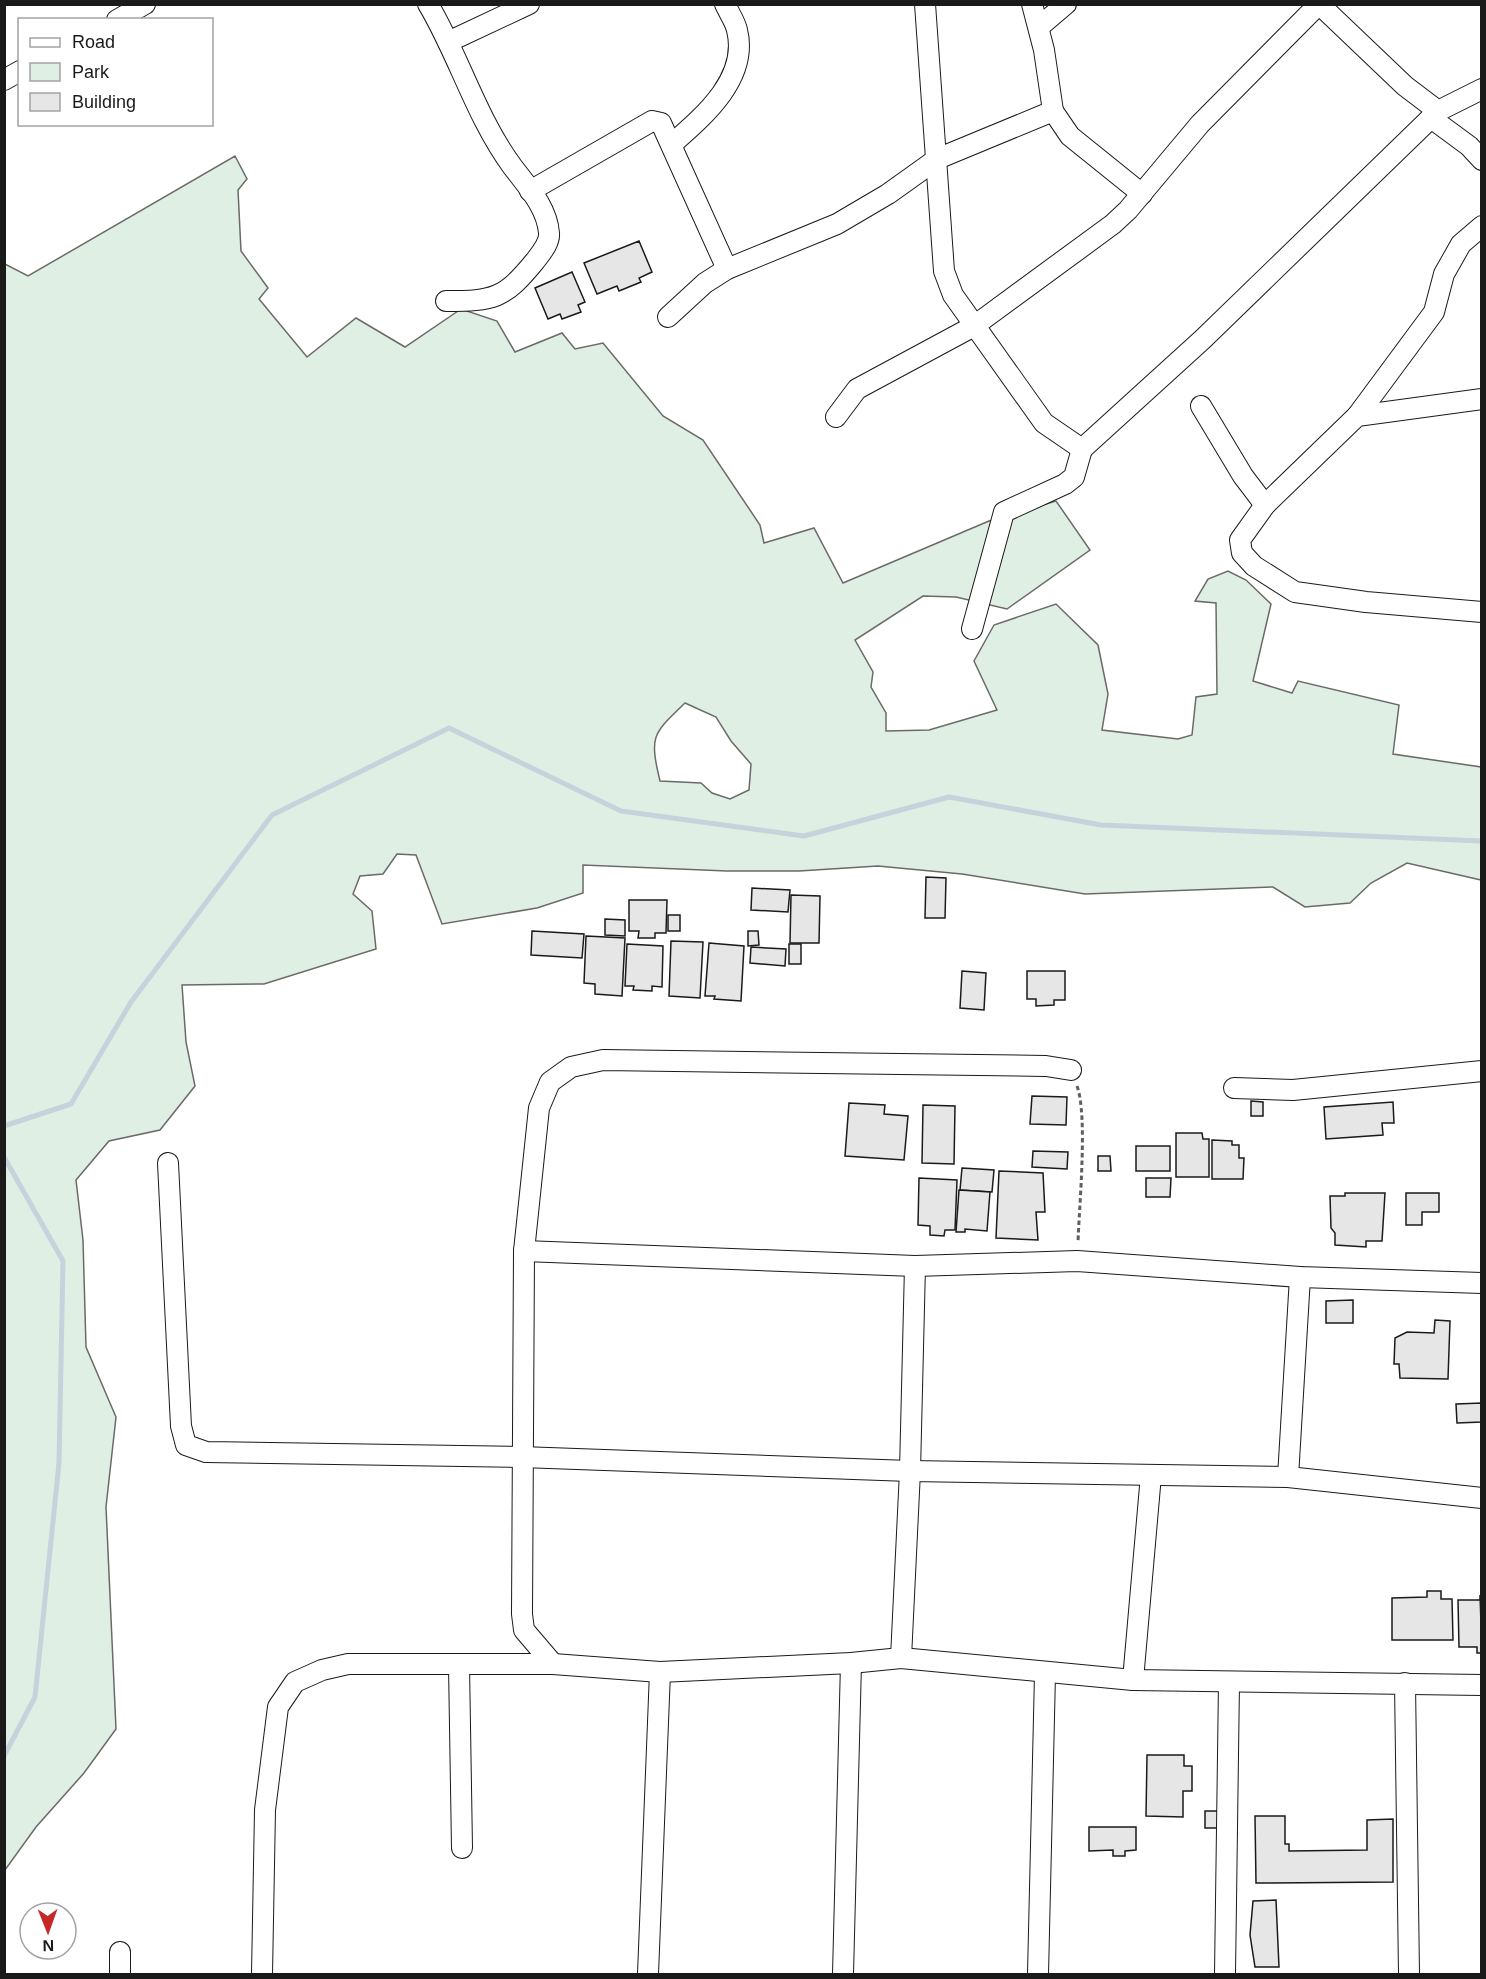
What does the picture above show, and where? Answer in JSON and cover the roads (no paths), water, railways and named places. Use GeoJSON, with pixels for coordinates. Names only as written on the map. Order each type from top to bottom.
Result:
{"type":"FeatureCollection","features":[{"type":"Feature","properties":{"kind":"street"},"geometry":{"type":"LineString","coordinates":[[428,4],[503,154],[544,211],[549,235],[543,251],[514,286],[497,296],[478,301],[446,301]]}},
{"type":"Feature","properties":{"kind":"street"},"geometry":{"type":"LineString","coordinates":[[448,42],[529,4]]}},
{"type":"Feature","properties":{"kind":"street"},"geometry":{"type":"LineString","coordinates":[[672,144],[716,104],[734,69],[740,43],[737,27],[725,4]]}},
{"type":"Feature","properties":{"kind":"street"},"geometry":{"type":"LineString","coordinates":[[925,4],[937,159],[940,243],[944,271],[953,296],[1044,423],[1082,449]]}},
{"type":"Feature","properties":{"kind":"street"},"geometry":{"type":"LineString","coordinates":[[1032,4],[1039,27],[1053,111],[1070,136],[1142,194]]}},
{"type":"Feature","properties":{"kind":"street"},"geometry":{"type":"LineString","coordinates":[[1039,27],[1066,4]]}},
{"type":"Feature","properties":{"kind":"street"},"geometry":{"type":"LineString","coordinates":[[121,18],[145,5]]}},
{"type":"Feature","properties":{"kind":"street"},"geometry":{"type":"LineString","coordinates":[[836,417],[857,389],[974,326],[1113,224],[1142,194],[1200,124],[1319,5],[1482,160]]}},
{"type":"Feature","properties":{"kind":"street"},"geometry":{"type":"LineString","coordinates":[[4,80],[18,71]]}},
{"type":"Feature","properties":{"kind":"street"},"geometry":{"type":"LineString","coordinates":[[972,629],[1004,512],[1065,484],[1074,477],[1082,449],[1203,339],[1434,114],[1482,88]]}},
{"type":"Feature","properties":{"kind":"street"},"geometry":{"type":"LineString","coordinates":[[668,317],[705,283],[727,269],[837,224],[888,194],[937,159],[1053,111]]}},
{"type":"Feature","properties":{"kind":"street"},"geometry":{"type":"LineString","coordinates":[[530,191],[652,121],[661,123],[727,269]]}},
{"type":"Feature","properties":{"kind":"street"},"geometry":{"type":"LineString","coordinates":[[1482,226],[1461,244],[1450,264],[1434,312],[1357,416],[1265,505],[1240,540],[1242,553],[1254,566],[1295,592],[1366,602],[1482,612]]}},
{"type":"Feature","properties":{"kind":"street"},"geometry":{"type":"LineString","coordinates":[[1357,416],[1482,399]]}},
{"type":"Feature","properties":{"kind":"street"},"geometry":{"type":"LineString","coordinates":[[1201,406],[1237,468],[1265,505]]}},
{"type":"Feature","properties":{"kind":"street"},"geometry":{"type":"LineString","coordinates":[[553,1664],[524,1630],[520,1562],[524,1251],[539,1108],[550,1082],[571,1067],[603,1060],[1046,1066],[1071,1070]]}},
{"type":"Feature","properties":{"kind":"street"},"geometry":{"type":"LineString","coordinates":[[1234,1088],[1293,1090],[1482,1071]]}},
{"type":"Feature","properties":{"kind":"street"},"geometry":{"type":"LineString","coordinates":[[168,1163],[181,1426],[186,1444],[206,1452],[521,1457],[910,1471],[1288,1477],[1482,1498]]}},
{"type":"Feature","properties":{"kind":"street"},"geometry":{"type":"LineString","coordinates":[[524,1251],[915,1266],[1077,1261],[1300,1277],[1482,1284]]}},
{"type":"Feature","properties":{"kind":"street"},"geometry":{"type":"LineString","coordinates":[[901,1658],[910,1471],[915,1266]]}},
{"type":"Feature","properties":{"kind":"street"},"geometry":{"type":"LineString","coordinates":[[1288,1477],[1300,1277]]}},
{"type":"Feature","properties":{"kind":"street"},"geometry":{"type":"LineString","coordinates":[[1133,1680],[1151,1474]]}},
{"type":"Feature","properties":{"kind":"street"},"geometry":{"type":"LineString","coordinates":[[262,1974],[265,1810],[278,1707],[295,1682],[322,1670],[348,1664],[553,1664],[660,1672],[851,1664],[901,1658],[1044,1674],[1133,1680],[1482,1684]]}},
{"type":"Feature","properties":{"kind":"street"},"geometry":{"type":"LineString","coordinates":[[843,1974],[851,1664]]}},
{"type":"Feature","properties":{"kind":"street"},"geometry":{"type":"LineString","coordinates":[[459,1665],[462,1848]]}},
{"type":"Feature","properties":{"kind":"street"},"geometry":{"type":"LineString","coordinates":[[648,1974],[660,1672]]}},
{"type":"Feature","properties":{"kind":"street"},"geometry":{"type":"LineString","coordinates":[[1038,1974],[1044,1674]]}},
{"type":"Feature","properties":{"kind":"street"},"geometry":{"type":"LineString","coordinates":[[1225,1974],[1229,1682]]}},
{"type":"Feature","properties":{"kind":"street"},"geometry":{"type":"LineString","coordinates":[[1405,1683],[1409,1974]]}},
{"type":"Feature","properties":{"kind":"street"},"geometry":{"type":"LineString","coordinates":[[120,1952],[120,1974]]}},
{"type":"Feature","properties":{"kind":"waterway"},"geometry":{"type":"LineString","coordinates":[[4,1126],[71,1104],[131,1002],[272,815],[449,728],[621,811],[804,836],[949,797],[1101,825],[1482,841]]}},
{"type":"Feature","properties":{"kind":"waterway"},"geometry":{"type":"LineString","coordinates":[[4,1157],[63,1261],[59,1463],[35,1697],[4,1756]]}}]}
